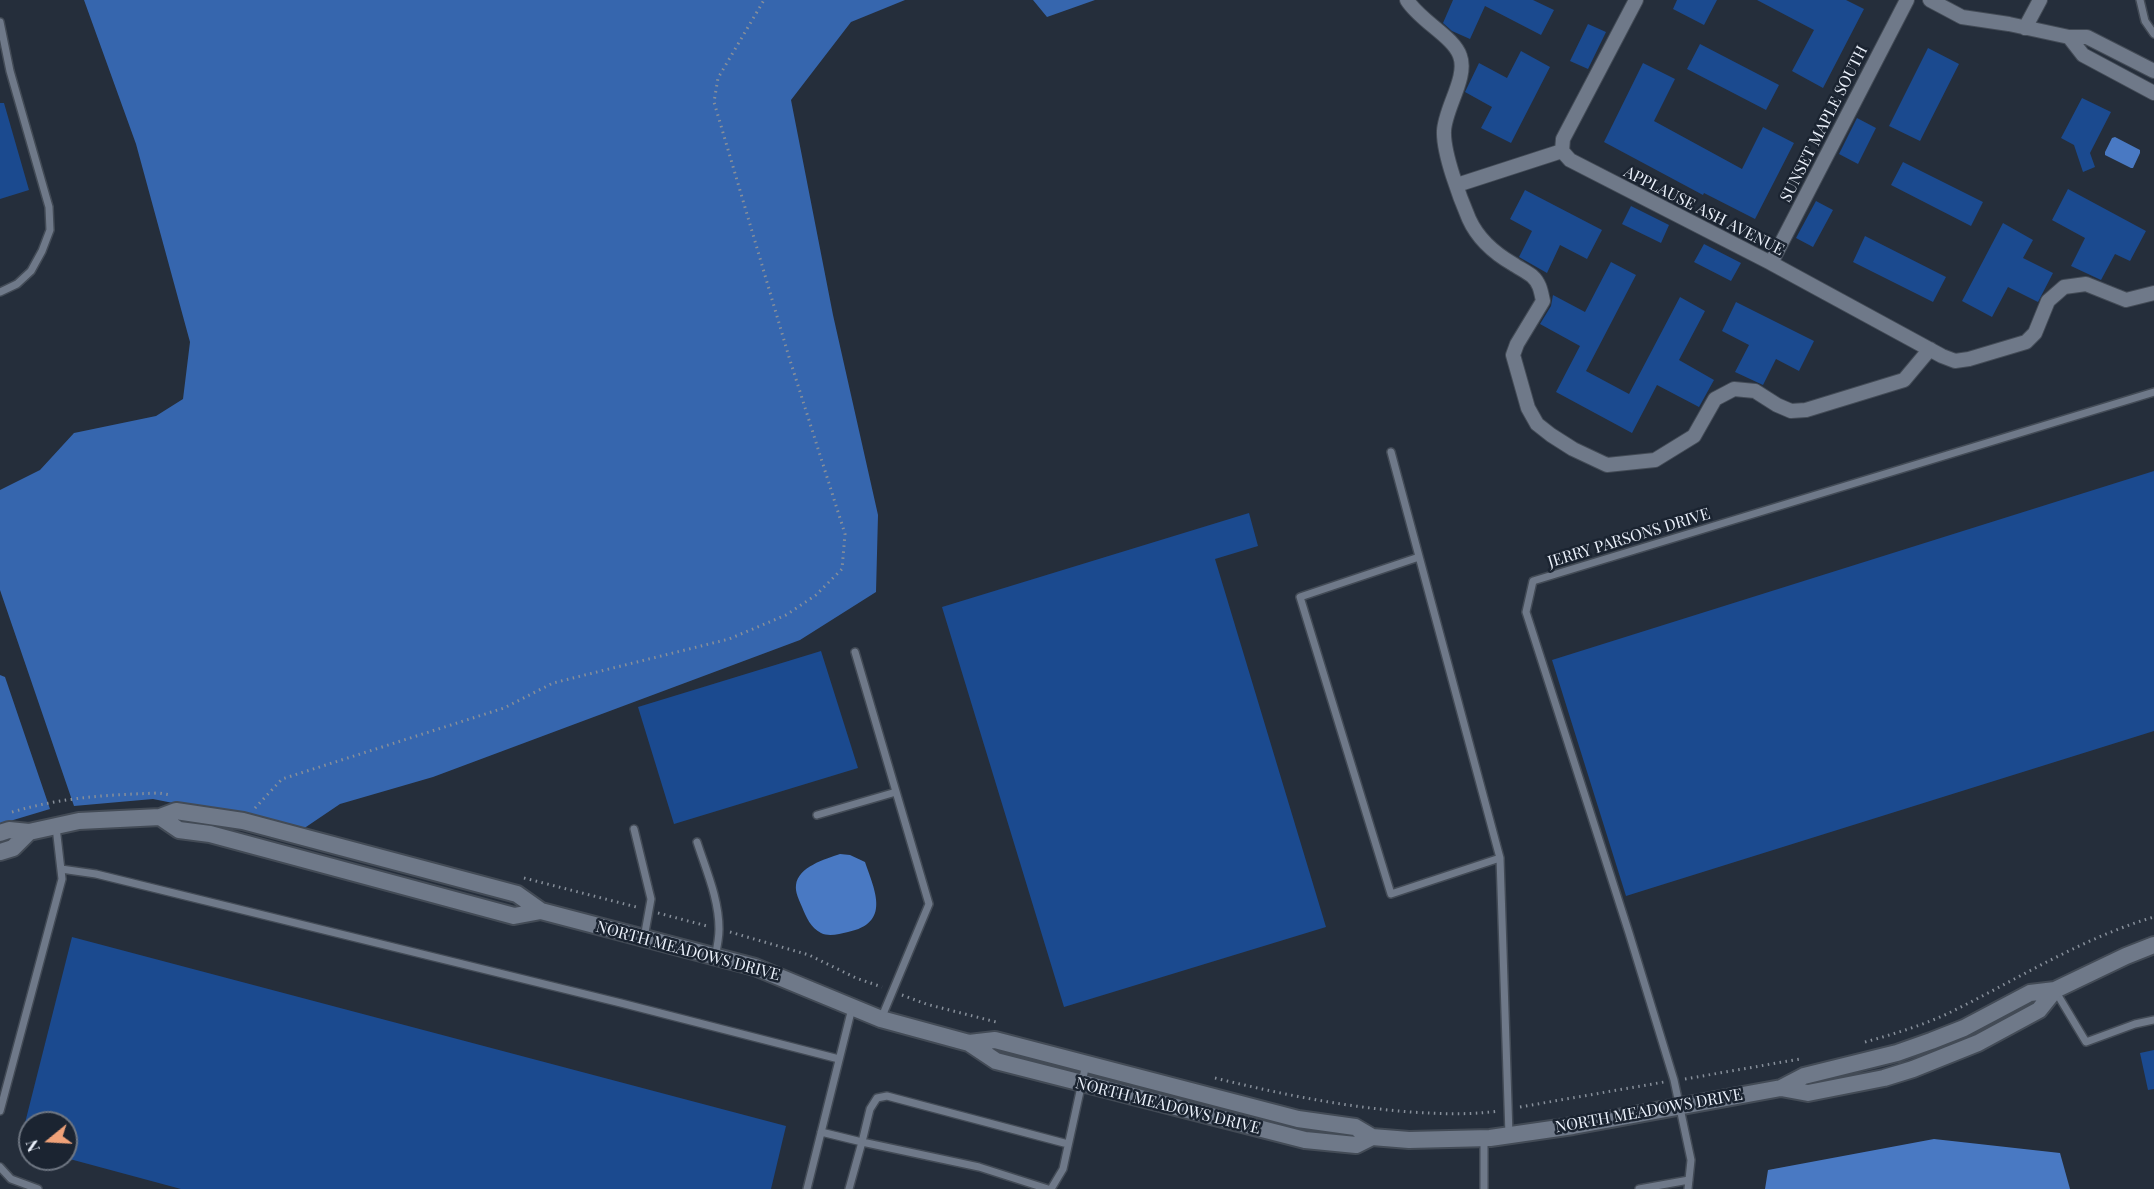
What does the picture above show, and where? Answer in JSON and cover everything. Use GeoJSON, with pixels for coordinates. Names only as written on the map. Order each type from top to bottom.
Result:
{"type":"FeatureCollection","features":[{"type":"Feature","properties":{"kind":"street"},"geometry":{"type":"LineString","coordinates":[[1407,0],[1424,21],[1457,48],[1461,56],[1462,66],[1444,131],[1446,152],[1469,219],[1479,238],[1509,262],[1533,277],[1540,288],[1542,301],[1513,355],[1528,408],[1537,424],[1551,435],[1573,449],[1607,465],[1655,460],[1694,436],[1715,399],[1734,389],[1755,391],[1791,411],[1806,410],[1904,380],[1930,349]]}},
{"type":"Feature","properties":{"kind":"street"},"geometry":{"type":"LineString","coordinates":[[1457,185],[1562,151],[1563,139],[1636,0]]}},
{"type":"Feature","properties":{"kind":"street","name":"SUNSET MAPLE SOUTH"},"geometry":{"type":"LineString","coordinates":[[1771,264],[1907,0]]}},
{"type":"Feature","properties":{"kind":"street"},"geometry":{"type":"LineString","coordinates":[[1929,0],[1962,17],[2069,37],[2087,37],[2154,71]]}},
{"type":"Feature","properties":{"kind":"street"},"geometry":{"type":"LineString","coordinates":[[2025,28],[2040,0]]}},
{"type":"Feature","properties":{"kind":"street"},"geometry":{"type":"LineString","coordinates":[[2069,37],[2083,55],[2154,93]]}},
{"type":"Feature","properties":{"kind":"street","name":"APPLAUSE ASH AVENUE"},"geometry":{"type":"LineString","coordinates":[[1562,151],[1570,160],[1955,361],[2026,342],[2035,333],[2048,301],[2064,287],[2086,284],[2126,300],[2154,293]]}},
{"type":"Feature","properties":{"kind":"street","name":"NORTH MEADOWS DRIVE"},"geometry":{"type":"LineString","coordinates":[[0,833],[9,830],[29,832],[56,825],[121,817],[160,816],[176,811],[243,821],[517,894],[541,911],[755,967],[881,1019],[969,1043],[996,1061],[1305,1140],[1356,1145],[1372,1137]]}},
{"type":"Feature","properties":{"kind":"street","name":"NORTH MEADOWS DRIVE"},"geometry":{"type":"LineString","coordinates":[[160,816],[179,830],[210,834],[514,916],[541,911]]}},
{"type":"Feature","properties":{"kind":"street","name":"NORTH MEADOWS DRIVE"},"geometry":{"type":"LineString","coordinates":[[0,852],[13,848],[29,832]]}},
{"type":"Feature","properties":{"kind":"street","name":"NORTH MEADOWS DRIVE"},"geometry":{"type":"LineString","coordinates":[[969,1043],[995,1040],[1298,1119],[1354,1127],[1372,1137],[1409,1140],[1484,1138],[1573,1126],[1781,1088],[1804,1076],[1897,1053],[1964,1028],[2030,993],[2055,990],[2154,945]]}},
{"type":"Feature","properties":{"kind":"lane"},"geometry":{"type":"LineString","coordinates":[[2140,0],[2145,21],[2154,34]]}},
{"type":"Feature","properties":{"kind":"lane"},"geometry":{"type":"LineString","coordinates":[[0,22],[10,71],[49,207],[50,230],[42,251],[30,271],[17,284],[0,292]]}},
{"type":"Feature","properties":{"kind":"lane","name":"JERRY PARSONS DRIVE"},"geometry":{"type":"LineString","coordinates":[[1688,1189],[1691,1160],[1674,1080],[1526,612],[1533,581],[2154,392]]}},
{"type":"Feature","properties":{"kind":"lane"},"geometry":{"type":"LineString","coordinates":[[1391,452],[1500,858],[1509,1135]]}},
{"type":"Feature","properties":{"kind":"lane"},"geometry":{"type":"LineString","coordinates":[[1419,556],[1300,597],[1391,894],[1500,858]]}},
{"type":"Feature","properties":{"kind":"lane"},"geometry":{"type":"LineString","coordinates":[[855,652],[929,904],[881,1019]]}},
{"type":"Feature","properties":{"kind":"lane"},"geometry":{"type":"LineString","coordinates":[[817,815],[896,792]]}},
{"type":"Feature","properties":{"kind":"lane"},"geometry":{"type":"LineString","coordinates":[[0,1111],[62,879],[56,825]]}},
{"type":"Feature","properties":{"kind":"lane"},"geometry":{"type":"LineString","coordinates":[[634,829],[649,887],[650,911],[644,938]]}},
{"type":"Feature","properties":{"kind":"lane"},"geometry":{"type":"LineString","coordinates":[[697,842],[712,888],[719,930],[715,957]]}},
{"type":"Feature","properties":{"kind":"lane"},"geometry":{"type":"LineString","coordinates":[[61,869],[96,874],[839,1059]]}},
{"type":"Feature","properties":{"kind":"lane"},"geometry":{"type":"LineString","coordinates":[[2055,990],[2086,1042],[2135,1024],[2154,1020]]}},
{"type":"Feature","properties":{"kind":"lane"},"geometry":{"type":"LineString","coordinates":[[807,1189],[853,1008]]}},
{"type":"Feature","properties":{"kind":"lane"},"geometry":{"type":"LineString","coordinates":[[821,1132],[979,1167],[1049,1189],[1062,1169],[1086,1064]]}},
{"type":"Feature","properties":{"kind":"lane"},"geometry":{"type":"LineString","coordinates":[[849,1189],[870,1110],[877,1098],[887,1096],[1068,1144]]}},
{"type":"Feature","properties":{"kind":"lane"},"geometry":{"type":"LineString","coordinates":[[1484,1138],[1484,1189]]}},
{"type":"Feature","properties":{"kind":"lane"},"geometry":{"type":"LineString","coordinates":[[0,1167],[11,1179],[38,1189]]}},
{"type":"Feature","properties":{"kind":"lane"},"geometry":{"type":"LineString","coordinates":[[1639,1189],[1689,1180]]}},
{"type":"Feature","properties":{"kind":"path"},"geometry":{"type":"LineString","coordinates":[[243,821],[282,779],[504,708],[553,683],[729,639],[786,615],[816,595],[842,569],[845,534],[789,357],[714,102],[718,78],[764,0]]}},
{"type":"Feature","properties":{"kind":"path"},"geometry":{"type":"LineString","coordinates":[[10,813],[41,804],[88,796],[159,793],[181,796]]}},
{"type":"Feature","properties":{"kind":"path"},"geometry":{"type":"LineString","coordinates":[[255,808],[266,811]]}},
{"type":"Feature","properties":{"kind":"path"},"geometry":{"type":"LineString","coordinates":[[521,877],[809,955],[856,978],[926,1004],[1004,1024]]}},
{"type":"Feature","properties":{"kind":"path"},"geometry":{"type":"LineString","coordinates":[[1863,1043],[1949,1012],[2078,947],[2154,916]]}},
{"type":"Feature","properties":{"kind":"path"},"geometry":{"type":"LineString","coordinates":[[1205,1076],[1293,1097],[1380,1110],[1469,1115],[1809,1056]]}},
{"type":"Feature","properties":{"kind":"shaded area"},"geometry":{"type":"Polygon","coordinates":[[[84,0],[905,0],[851,22],[791,100],[833,315],[878,515],[876,592],[800,640],[433,777],[340,804],[303,829],[153,799],[74,806],[0,590],[0,490],[40,470],[74,433],[156,416],[183,399],[190,342],[136,144],[84,0]]]}},
{"type":"Feature","properties":{"kind":"shaded area"},"geometry":{"type":"Polygon","coordinates":[[[1033,0],[1095,0],[1047,17],[1033,0]]]}},
{"type":"Feature","properties":{"kind":"shaded area"},"geometry":{"type":"Polygon","coordinates":[[[2115,137],[2140,150],[2133,168],[2105,155],[2112,138],[2115,137]]]}},
{"type":"Feature","properties":{"kind":"shaded area"},"geometry":{"type":"Polygon","coordinates":[[[0,675],[5,677],[50,809],[0,824],[0,675]]]}},
{"type":"Feature","properties":{"kind":"shaded area"},"geometry":{"type":"Polygon","coordinates":[[[840,854],[850,855],[865,862],[873,884],[875,914],[861,928],[841,934],[827,935],[817,931],[809,922],[796,885],[802,873],[807,869],[820,861],[840,854]]]}},
{"type":"Feature","properties":{"kind":"shaded area"},"geometry":{"type":"Polygon","coordinates":[[[1934,1139],[2060,1153],[2070,1189],[1765,1189],[1768,1170],[1934,1139]]]}},
{"type":"Feature","properties":{"kind":"building"},"geometry":{"type":"Polygon","coordinates":[[[1453,0],[1533,0],[1554,10],[1541,35],[1485,6],[1470,39],[1452,31],[1443,23],[1453,0]]]}},
{"type":"Feature","properties":{"kind":"building"},"geometry":{"type":"Polygon","coordinates":[[[1677,0],[1717,0],[1704,25],[1673,9],[1677,0]]]}},
{"type":"Feature","properties":{"kind":"building"},"geometry":{"type":"Polygon","coordinates":[[[1757,0],[1846,0],[1864,9],[1823,88],[1792,71],[1814,30],[1757,0]]]}},
{"type":"Feature","properties":{"kind":"building"},"geometry":{"type":"Polygon","coordinates":[[[1588,24],[1606,32],[1588,69],[1570,61],[1588,24]]]}},
{"type":"Feature","properties":{"kind":"building"},"geometry":{"type":"Polygon","coordinates":[[[1700,44],[1779,85],[1766,110],[1687,69],[1700,44]]]}},
{"type":"Feature","properties":{"kind":"building"},"geometry":{"type":"Polygon","coordinates":[[[1928,48],[1959,64],[1920,141],[1889,126],[1928,48]]]}},
{"type":"Feature","properties":{"kind":"building"},"geometry":{"type":"Polygon","coordinates":[[[1521,51],[1550,67],[1511,143],[1481,128],[1492,107],[1465,92],[1479,63],[1507,78],[1521,51]]]}},
{"type":"Feature","properties":{"kind":"building"},"geometry":{"type":"Polygon","coordinates":[[[1643,63],[1675,79],[1654,121],[1742,169],[1763,127],[1794,143],[1755,219],[1704,193],[1703,195],[1604,142],[1643,63]]]}},
{"type":"Feature","properties":{"kind":"building"},"geometry":{"type":"Polygon","coordinates":[[[2082,98],[2111,112],[2090,153],[2095,167],[2083,172],[2074,145],[2061,138],[2082,98]]]}},
{"type":"Feature","properties":{"kind":"building"},"geometry":{"type":"Polygon","coordinates":[[[0,103],[4,103],[29,190],[0,199],[0,103]]]}},
{"type":"Feature","properties":{"kind":"building"},"geometry":{"type":"Polygon","coordinates":[[[1857,118],[1876,128],[1858,164],[1839,154],[1857,118]]]}},
{"type":"Feature","properties":{"kind":"building"},"geometry":{"type":"Polygon","coordinates":[[[1903,162],[1983,202],[1971,226],[1891,185],[1903,162]]]}},
{"type":"Feature","properties":{"kind":"building"},"geometry":{"type":"Polygon","coordinates":[[[2068,189],[2146,231],[2130,261],[2115,254],[2101,280],[2071,266],[2085,238],[2052,220],[2068,189]]]}},
{"type":"Feature","properties":{"kind":"building"},"geometry":{"type":"Polygon","coordinates":[[[1525,190],[1602,230],[1587,259],[1560,245],[1547,273],[1519,257],[1532,231],[1510,219],[1525,190]]]}},
{"type":"Feature","properties":{"kind":"building"},"geometry":{"type":"Polygon","coordinates":[[[1816,201],[1833,210],[1813,247],[1796,238],[1816,201]]]}},
{"type":"Feature","properties":{"kind":"building"},"geometry":{"type":"Polygon","coordinates":[[[1631,206],[1669,225],[1661,243],[1622,224],[1631,206]]]}},
{"type":"Feature","properties":{"kind":"building"},"geometry":{"type":"Polygon","coordinates":[[[2003,223],[2033,240],[2023,258],[2053,273],[2038,302],[2008,287],[1992,317],[1962,301],[2003,223]]]}},
{"type":"Feature","properties":{"kind":"building"},"geometry":{"type":"Polygon","coordinates":[[[1865,236],[1946,277],[1933,302],[1853,262],[1865,236]]]}},
{"type":"Feature","properties":{"kind":"building"},"geometry":{"type":"Polygon","coordinates":[[[1704,244],[1741,263],[1731,281],[1694,262],[1704,244]]]}},
{"type":"Feature","properties":{"kind":"building"},"geometry":{"type":"Polygon","coordinates":[[[1611,262],[1636,275],[1586,371],[1629,394],[1680,297],[1705,311],[1679,360],[1714,380],[1699,407],[1657,385],[1632,433],[1556,392],[1580,346],[1540,324],[1551,306],[1553,295],[1585,312],[1611,262]]]}},
{"type":"Feature","properties":{"kind":"building"},"geometry":{"type":"Polygon","coordinates":[[[1736,302],[1814,341],[1799,371],[1776,359],[1763,385],[1735,372],[1749,345],[1722,331],[1736,302]]]}},
{"type":"Feature","properties":{"kind":"building"},"geometry":{"type":"Polygon","coordinates":[[[2154,471],[2154,731],[1626,896],[1552,660],[2154,471]]]}},
{"type":"Feature","properties":{"kind":"building"},"geometry":{"type":"Polygon","coordinates":[[[1249,513],[1258,546],[1215,559],[1326,927],[1064,1007],[942,607],[1249,513]]]}},
{"type":"Feature","properties":{"kind":"building"},"geometry":{"type":"Polygon","coordinates":[[[821,651],[858,768],[674,824],[638,707],[821,651]]]}},
{"type":"Feature","properties":{"kind":"building"},"geometry":{"type":"Polygon","coordinates":[[[72,937],[786,1126],[771,1189],[181,1189],[78,1161],[78,1111],[28,1111],[72,937]]]}},
{"type":"Feature","properties":{"kind":"building"},"geometry":{"type":"Polygon","coordinates":[[[2154,1050],[2154,1089],[2148,1090],[2140,1053],[2154,1050]]]}}]}
